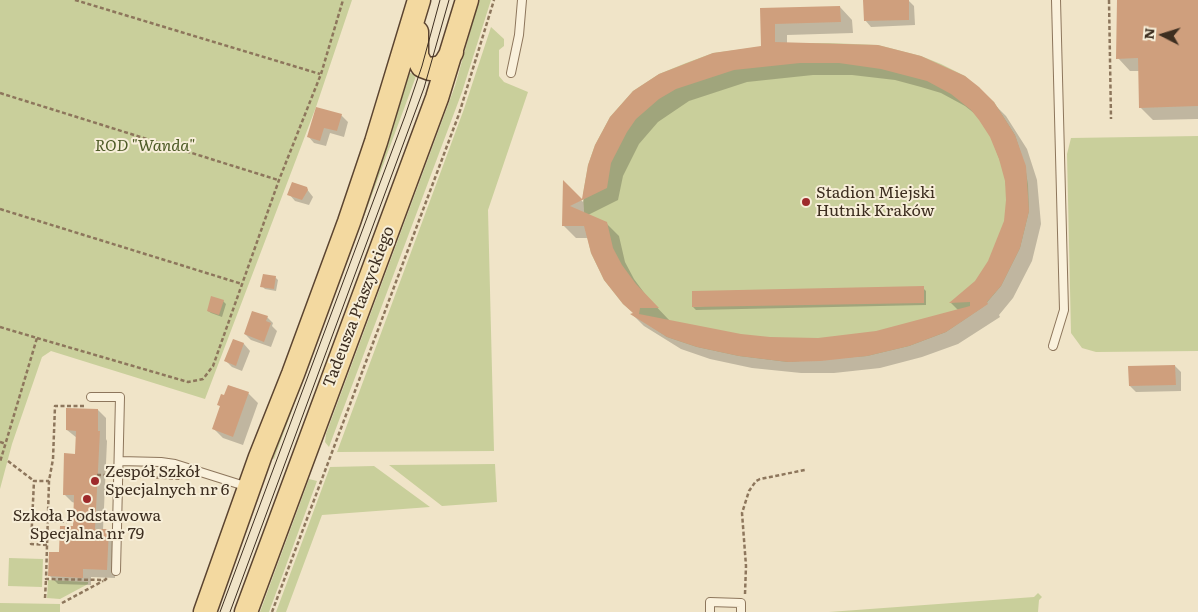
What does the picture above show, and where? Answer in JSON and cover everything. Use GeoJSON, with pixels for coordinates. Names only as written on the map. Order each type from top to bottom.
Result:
{"type":"FeatureCollection","features":[{"type":"Feature","properties":{"kind":"main road","name":"Tadeusza Ptaszyckiego"},"geometry":{"type":"LineString","coordinates":[[246,612],[437,98],[467,0]]}},
{"type":"Feature","properties":{"kind":"main road"},"geometry":{"type":"LineString","coordinates":[[419,1],[416,46],[419,64],[426,68],[438,68],[446,62],[452,52]]}},
{"type":"Feature","properties":{"kind":"main road"},"geometry":{"type":"LineString","coordinates":[[205,612],[263,450],[361,189],[419,1]]}},
{"type":"Feature","properties":{"kind":"lane"},"geometry":{"type":"LineString","coordinates":[[512,73],[519,35],[522,0]]}},
{"type":"Feature","properties":{"kind":"lane"},"geometry":{"type":"LineString","coordinates":[[1053,346],[1064,310],[1056,0]]}},
{"type":"Feature","properties":{"kind":"lane"},"geometry":{"type":"LineString","coordinates":[[91,397],[120,397],[116,571]]}},
{"type":"Feature","properties":{"kind":"lane"},"geometry":{"type":"LineString","coordinates":[[119,461],[175,464],[250,488]]}},
{"type":"Feature","properties":{"kind":"lane"},"geometry":{"type":"LineString","coordinates":[[710,612],[710,602],[742,603],[741,612]]}},
{"type":"Feature","properties":{"kind":"path"},"geometry":{"type":"LineString","coordinates":[[75,0],[321,74]]}},
{"type":"Feature","properties":{"kind":"path"},"geometry":{"type":"LineString","coordinates":[[0,327],[188,382],[203,379],[213,366],[278,180],[321,74],[344,0]]}},
{"type":"Feature","properties":{"kind":"path"},"geometry":{"type":"LineString","coordinates":[[272,612],[459,114],[494,0]]}},
{"type":"Feature","properties":{"kind":"path"},"geometry":{"type":"LineString","coordinates":[[1109,0],[1110,119]]}},
{"type":"Feature","properties":{"kind":"path"},"geometry":{"type":"LineString","coordinates":[[0,93],[278,180]]}},
{"type":"Feature","properties":{"kind":"path"},"geometry":{"type":"LineString","coordinates":[[0,210],[242,284]]}},
{"type":"Feature","properties":{"kind":"path"},"geometry":{"type":"LineString","coordinates":[[0,462],[38,338]]}},
{"type":"Feature","properties":{"kind":"path"},"geometry":{"type":"LineString","coordinates":[[45,598],[47,522],[49,481],[53,459],[54,406],[91,406],[91,397]]}},
{"type":"Feature","properties":{"kind":"path"},"geometry":{"type":"LineString","coordinates":[[0,442],[6,444]]}},
{"type":"Feature","properties":{"kind":"path"},"geometry":{"type":"LineString","coordinates":[[8,461],[34,481],[49,481]]}},
{"type":"Feature","properties":{"kind":"path"},"geometry":{"type":"LineString","coordinates":[[742,603],[745,595],[746,566],[742,514],[749,491],[756,481],[760,479],[805,470]]}},
{"type":"Feature","properties":{"kind":"path"},"geometry":{"type":"LineString","coordinates":[[97,475],[188,479]]}},
{"type":"Feature","properties":{"kind":"path"},"geometry":{"type":"LineString","coordinates":[[34,481],[31,544],[47,545]]}},
{"type":"Feature","properties":{"kind":"path"},"geometry":{"type":"LineString","coordinates":[[47,522],[67,522]]}},
{"type":"Feature","properties":{"kind":"path"},"geometry":{"type":"LineString","coordinates":[[62,603],[105,580],[116,571]]}},
{"type":"Feature","properties":{"kind":"path"},"geometry":{"type":"LineString","coordinates":[[46,579],[105,580]]}},
{"type":"Feature","properties":{"kind":"green space","name":"ROD \"Wanda\""},"geometry":{"type":"Polygon","coordinates":[[[0,0],[352,0],[316,107],[205,399],[51,351],[42,357],[12,444],[0,489],[0,0]]]}},
{"type":"Feature","properties":{"kind":"green space"},"geometry":{"type":"Polygon","coordinates":[[[479,0],[491,0],[462,92],[329,447],[325,442],[326,434],[455,86],[479,0]]]}},
{"type":"Feature","properties":{"kind":"green space"},"geometry":{"type":"Polygon","coordinates":[[[491,27],[504,39],[504,46],[499,50],[499,76],[504,82],[528,92],[488,210],[494,451],[337,452],[464,109],[491,27]]]}},
{"type":"Feature","properties":{"kind":"green space","name":"Stadion Miejski Hutnik Kraków"},"geometry":{"type":"Polygon","coordinates":[[[790,43],[878,45],[921,56],[941,64],[965,76],[994,102],[1015,135],[1025,166],[1028,185],[1029,211],[1020,248],[1001,286],[983,307],[946,332],[909,346],[867,356],[788,362],[739,356],[697,347],[667,337],[643,321],[623,304],[604,280],[591,253],[585,227],[583,194],[588,165],[595,145],[610,117],[633,91],[659,74],[713,53],[790,43]]]}},
{"type":"Feature","properties":{"kind":"green space"},"geometry":{"type":"Polygon","coordinates":[[[408,72],[416,75],[415,79],[274,459],[269,457],[408,72]]]}},
{"type":"Feature","properties":{"kind":"green space"},"geometry":{"type":"Polygon","coordinates":[[[1198,136],[1198,351],[1096,352],[1082,348],[1071,333],[1067,154],[1071,138],[1198,136]]]}},
{"type":"Feature","properties":{"kind":"green space"},"geometry":{"type":"Polygon","coordinates":[[[495,464],[497,502],[442,506],[389,465],[495,464]]]}},
{"type":"Feature","properties":{"kind":"green space"},"geometry":{"type":"Polygon","coordinates":[[[374,466],[430,507],[322,515],[286,612],[276,612],[330,467],[374,466]]]}},
{"type":"Feature","properties":{"kind":"green space"},"geometry":{"type":"Polygon","coordinates":[[[309,479],[317,481],[269,612],[260,612],[309,479]]]}},
{"type":"Feature","properties":{"kind":"green space"},"geometry":{"type":"Polygon","coordinates":[[[9,558],[43,559],[42,587],[8,586],[9,558]]]}},
{"type":"Feature","properties":{"kind":"green space"},"geometry":{"type":"Polygon","coordinates":[[[48,580],[88,582],[88,584],[60,599],[47,598],[48,580]]]}},
{"type":"Feature","properties":{"kind":"green space"},"geometry":{"type":"Polygon","coordinates":[[[1038,593],[1042,597],[1039,600],[1038,612],[829,612],[1034,597],[1038,593]]]}},
{"type":"Feature","properties":{"kind":"green space"},"geometry":{"type":"Polygon","coordinates":[[[0,603],[60,604],[60,612],[0,612],[0,603]]]}},
{"type":"Feature","properties":{"kind":"building"},"geometry":{"type":"Polygon","coordinates":[[[863,0],[909,0],[909,20],[864,21],[863,0]]]}},
{"type":"Feature","properties":{"kind":"building"},"geometry":{"type":"Polygon","coordinates":[[[1117,0],[1198,0],[1198,106],[1139,108],[1138,58],[1116,59],[1117,0]]]}},
{"type":"Feature","properties":{"kind":"building"},"geometry":{"type":"Polygon","coordinates":[[[840,6],[841,22],[775,24],[775,42],[878,45],[921,56],[965,76],[994,102],[1015,135],[1026,166],[1029,211],[1020,248],[1001,286],[987,302],[988,304],[946,332],[909,346],[867,356],[821,361],[788,362],[739,356],[697,347],[667,337],[630,314],[633,313],[623,304],[604,280],[591,253],[584,226],[562,226],[563,180],[582,199],[588,165],[595,145],[610,117],[633,91],[659,74],[713,53],[761,46],[760,8],[840,6]],[[800,63],[734,70],[676,89],[659,99],[636,119],[611,163],[607,188],[570,206],[607,222],[613,248],[622,265],[636,284],[659,308],[640,308],[639,314],[741,334],[818,338],[876,331],[970,306],[970,302],[949,303],[975,281],[988,261],[1004,221],[1005,181],[990,137],[971,110],[951,94],[927,81],[881,69],[839,63],[800,63]]]}},
{"type":"Feature","properties":{"kind":"building"},"geometry":{"type":"Polygon","coordinates":[[[316,107],[342,114],[337,131],[324,128],[320,141],[307,137],[316,107]]]}},
{"type":"Feature","properties":{"kind":"building"},"geometry":{"type":"Polygon","coordinates":[[[292,182],[307,187],[308,190],[302,200],[287,195],[292,182]]]}},
{"type":"Feature","properties":{"kind":"building"},"geometry":{"type":"Polygon","coordinates":[[[263,274],[276,276],[274,289],[260,287],[263,274]]]}},
{"type":"Feature","properties":{"kind":"building"},"geometry":{"type":"Polygon","coordinates":[[[924,286],[924,303],[692,307],[692,291],[924,286]]]}},
{"type":"Feature","properties":{"kind":"building"},"geometry":{"type":"Polygon","coordinates":[[[211,296],[224,300],[219,315],[207,311],[211,296]]]}},
{"type":"Feature","properties":{"kind":"building"},"geometry":{"type":"Polygon","coordinates":[[[252,311],[268,316],[266,321],[271,323],[264,342],[244,334],[252,311]]]}},
{"type":"Feature","properties":{"kind":"building"},"geometry":{"type":"Polygon","coordinates":[[[233,339],[244,343],[236,366],[224,361],[233,339]]]}},
{"type":"Feature","properties":{"kind":"building"},"geometry":{"type":"Polygon","coordinates":[[[1175,365],[1176,385],[1129,386],[1128,366],[1175,365]]]}},
{"type":"Feature","properties":{"kind":"building"},"geometry":{"type":"Polygon","coordinates":[[[228,385],[249,392],[233,437],[212,429],[220,406],[217,405],[221,394],[224,395],[228,385]]]}},
{"type":"Feature","properties":{"kind":"building"},"geometry":{"type":"Polygon","coordinates":[[[66,408],[98,409],[98,431],[100,431],[95,529],[109,529],[107,570],[83,569],[83,578],[48,576],[49,552],[59,552],[60,526],[73,526],[74,495],[63,495],[64,453],[75,454],[76,431],[66,430],[66,408]]]}},
{"type":"Feature","properties":{"kind":"tram line"},"geometry":{"type":"LineString","coordinates":[[220,612],[405,116],[422,66],[440,0]]}},
{"type":"Feature","properties":{"kind":"tram line"},"geometry":{"type":"LineString","coordinates":[[230,612],[424,88],[449,0]]}},
{"type":"Feature","properties":{"kind":"place","name":"Stadion Miejski Hutnik Kraków"},"geometry":{"type":"Point","coordinates":[806,202]}},
{"type":"Feature","properties":{"kind":"place","name":"Zespół Szkół Specjalnych nr 6"},"geometry":{"type":"Point","coordinates":[95,481]}},
{"type":"Feature","properties":{"kind":"place","name":"Szkoła Podstawowa Specjalna nr 79"},"geometry":{"type":"Point","coordinates":[87,499]}}]}
